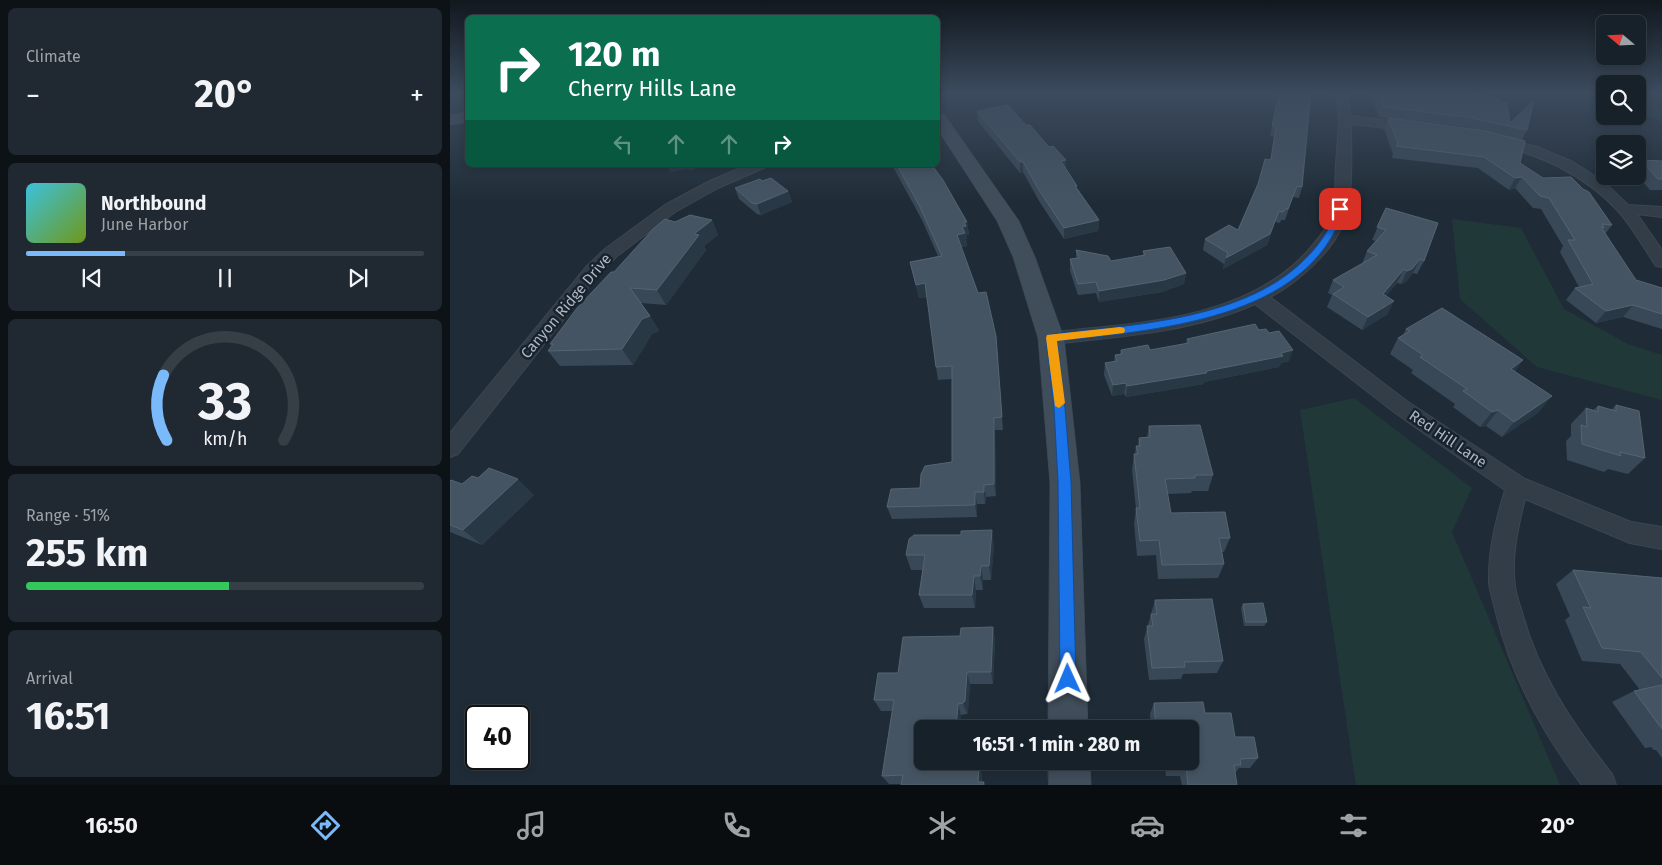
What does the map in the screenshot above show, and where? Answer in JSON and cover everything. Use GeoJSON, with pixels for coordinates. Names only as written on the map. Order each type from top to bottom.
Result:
{"type":"FeatureCollection","features":[{"type":"Feature","properties":{"kind":"street"},"geometry":{"type":"LineString","coordinates":[[944,130],[1008,221],[1024,257],[1051,338],[1059,408],[1064,482],[1068,720]]}},
{"type":"Feature","properties":{"kind":"street"},"geometry":{"type":"LineString","coordinates":[[1051,338],[1144,328],[1227,309],[1258,297],[1286,279],[1312,258],[1334,226],[1342,198],[1344,130]]}},
{"type":"Feature","properties":{"kind":"street"},"geometry":{"type":"LineString","coordinates":[[1486,138],[1511,143],[1572,167],[1601,186],[1624,209],[1662,262]]}},
{"type":"Feature","properties":{"kind":"street","name":"Canyon Ridge Drive"},"geometry":{"type":"LineString","coordinates":[[450,448],[593,270],[609,254],[645,224],[684,199],[754,167]]}},
{"type":"Feature","properties":{"kind":"street"},"geometry":{"type":"LineString","coordinates":[[1624,209],[1662,212]]}},
{"type":"Feature","properties":{"kind":"street","name":"Red Hill Lane"},"geometry":{"type":"LineString","coordinates":[[1258,297],[1409,413],[1517,486],[1630,532],[1662,538]]}},
{"type":"Feature","properties":{"kind":"street"},"geometry":{"type":"LineString","coordinates":[[1517,486],[1507,524],[1502,583],[1510,623],[1532,681],[1585,766],[1601,785]]}},
{"type":"Feature","properties":{"kind":"street"},"geometry":{"type":"LineString","coordinates":[[1069,770],[1070,785]]}},
{"type":"Feature","properties":{"kind":"green space"},"geometry":{"type":"Polygon","coordinates":[[[1452,219],[1521,228],[1564,309],[1628,344],[1662,355],[1662,400],[1537,367],[1460,299],[1452,219]]]}},
{"type":"Feature","properties":{"kind":"green space"},"geometry":{"type":"Polygon","coordinates":[[[1354,398],[1472,488],[1452,532],[1560,785],[1356,785],[1300,410],[1354,398]]]}},
{"type":"Feature","properties":{"kind":"building"},"geometry":{"type":"Polygon","coordinates":[[[993,130],[1034,130],[1049,147],[1053,146],[1066,160],[1061,161],[1077,186],[1075,186],[1099,220],[1064,228],[1023,162],[1020,162],[993,130]]]}},
{"type":"Feature","properties":{"kind":"building"},"geometry":{"type":"Polygon","coordinates":[[[1276,130],[1307,130],[1302,187],[1297,186],[1288,209],[1285,209],[1283,212],[1279,211],[1270,234],[1226,258],[1228,253],[1205,239],[1229,225],[1238,230],[1258,184],[1265,159],[1271,160],[1276,130]]]}},
{"type":"Feature","properties":{"kind":"building"},"geometry":{"type":"Polygon","coordinates":[[[1393,130],[1475,130],[1525,141],[1520,163],[1543,178],[1571,177],[1583,189],[1589,192],[1612,225],[1602,224],[1604,228],[1601,227],[1636,280],[1662,288],[1662,314],[1633,305],[1606,311],[1575,288],[1593,284],[1568,240],[1575,240],[1549,198],[1540,196],[1522,177],[1515,178],[1484,157],[1396,146],[1398,143],[1393,130]]]}},
{"type":"Feature","properties":{"kind":"building"},"geometry":{"type":"Polygon","coordinates":[[[1646,160],[1662,161],[1662,179],[1658,179],[1646,166],[1646,160]]]}},
{"type":"Feature","properties":{"kind":"building"},"geometry":{"type":"Polygon","coordinates":[[[898,167],[933,167],[943,180],[967,222],[964,222],[966,226],[962,227],[965,233],[957,235],[978,293],[986,292],[996,336],[1002,417],[994,418],[994,484],[984,485],[984,492],[975,492],[975,505],[887,507],[891,489],[920,488],[921,474],[925,466],[952,462],[952,366],[936,367],[925,283],[916,285],[910,262],[942,256],[920,207],[898,167]]]}},
{"type":"Feature","properties":{"kind":"building"},"geometry":{"type":"Polygon","coordinates":[[[771,178],[788,191],[757,204],[752,203],[735,188],[760,179],[762,181],[771,178]]]}},
{"type":"Feature","properties":{"kind":"building"},"geometry":{"type":"Polygon","coordinates":[[[1386,208],[1438,223],[1424,261],[1420,259],[1412,269],[1407,271],[1404,269],[1383,294],[1394,301],[1368,317],[1333,294],[1344,287],[1333,280],[1377,255],[1367,251],[1386,230],[1377,227],[1386,208]]]}},
{"type":"Feature","properties":{"kind":"building"},"geometry":{"type":"Polygon","coordinates":[[[690,215],[712,220],[694,234],[699,235],[657,290],[630,288],[650,316],[642,319],[622,349],[548,351],[553,344],[550,344],[577,308],[611,272],[614,272],[653,229],[665,219],[675,222],[690,215]]]}},
{"type":"Feature","properties":{"kind":"building"},"geometry":{"type":"Polygon","coordinates":[[[1170,247],[1186,273],[1164,280],[1099,291],[1096,282],[1078,284],[1070,259],[1079,258],[1076,250],[1108,256],[1111,261],[1145,255],[1143,251],[1170,247]]]}},
{"type":"Feature","properties":{"kind":"building"},"geometry":{"type":"Polygon","coordinates":[[[1442,308],[1523,360],[1511,369],[1552,396],[1514,422],[1498,410],[1492,412],[1463,391],[1467,389],[1420,357],[1423,355],[1398,338],[1410,331],[1406,329],[1442,308]]]}},
{"type":"Feature","properties":{"kind":"building"},"geometry":{"type":"Polygon","coordinates":[[[1255,324],[1259,330],[1266,329],[1269,333],[1279,331],[1293,350],[1281,353],[1283,356],[1207,371],[1206,373],[1127,386],[1126,383],[1113,385],[1105,363],[1117,361],[1115,355],[1122,354],[1121,350],[1148,345],[1150,350],[1189,343],[1187,339],[1255,324]]]}},
{"type":"Feature","properties":{"kind":"building"},"geometry":{"type":"Polygon","coordinates":[[[1616,405],[1639,411],[1645,458],[1620,452],[1621,456],[1582,444],[1581,425],[1587,427],[1586,408],[1598,412],[1598,406],[1616,411],[1616,405]]]}},
{"type":"Feature","properties":{"kind":"building"},"geometry":{"type":"Polygon","coordinates":[[[1200,425],[1213,475],[1165,479],[1171,513],[1225,512],[1230,538],[1219,538],[1224,564],[1162,565],[1159,540],[1140,541],[1136,508],[1140,508],[1134,454],[1138,454],[1136,446],[1140,446],[1139,438],[1150,437],[1149,426],[1200,425]]]}},
{"type":"Feature","properties":{"kind":"building"},"geometry":{"type":"Polygon","coordinates":[[[489,468],[518,479],[463,530],[450,525],[450,481],[462,484],[472,476],[478,478],[489,468]]]}},
{"type":"Feature","properties":{"kind":"building"},"geometry":{"type":"Polygon","coordinates":[[[992,530],[989,566],[981,566],[980,576],[974,576],[972,595],[919,595],[925,555],[906,555],[909,539],[914,535],[961,535],[961,531],[992,530]]]}},
{"type":"Feature","properties":{"kind":"building"},"geometry":{"type":"Polygon","coordinates":[[[1573,570],[1662,578],[1662,678],[1641,652],[1602,648],[1583,607],[1591,608],[1573,570]]]}},
{"type":"Feature","properties":{"kind":"building"},"geometry":{"type":"Polygon","coordinates":[[[1212,599],[1223,661],[1184,662],[1185,667],[1152,668],[1147,626],[1153,626],[1151,614],[1157,614],[1155,600],[1212,599]]]}},
{"type":"Feature","properties":{"kind":"building"},"geometry":{"type":"Polygon","coordinates":[[[1263,603],[1267,622],[1246,622],[1243,604],[1263,603]]]}},
{"type":"Feature","properties":{"kind":"building"},"geometry":{"type":"Polygon","coordinates":[[[993,627],[991,672],[967,672],[965,701],[958,704],[957,720],[914,720],[914,770],[979,770],[978,782],[984,782],[983,785],[901,785],[903,775],[882,776],[894,700],[874,700],[878,673],[898,673],[903,637],[960,636],[961,628],[993,627]]]}},
{"type":"Feature","properties":{"kind":"building"},"geometry":{"type":"Polygon","coordinates":[[[1662,685],[1662,729],[1634,691],[1662,685]]]}},
{"type":"Feature","properties":{"kind":"building"},"geometry":{"type":"Polygon","coordinates":[[[1203,702],[1205,713],[1231,713],[1235,737],[1254,737],[1258,758],[1240,759],[1241,765],[1234,765],[1237,785],[1188,785],[1186,770],[1199,770],[1199,720],[1155,720],[1154,703],[1203,702]]]}},
{"type":"Feature","properties":{"kind":"slow traffic"},"geometry":{"type":"LineString","coordinates":[[1059,403],[1051,338],[1120,330]]}},
{"type":"Feature","properties":{"kind":"route"},"geometry":{"type":"LineString","coordinates":[[1068,679],[1064,482],[1059,408],[1051,338],[1144,328],[1227,309],[1258,297],[1286,279],[1312,258],[1334,226],[1340,209]]}}]}
